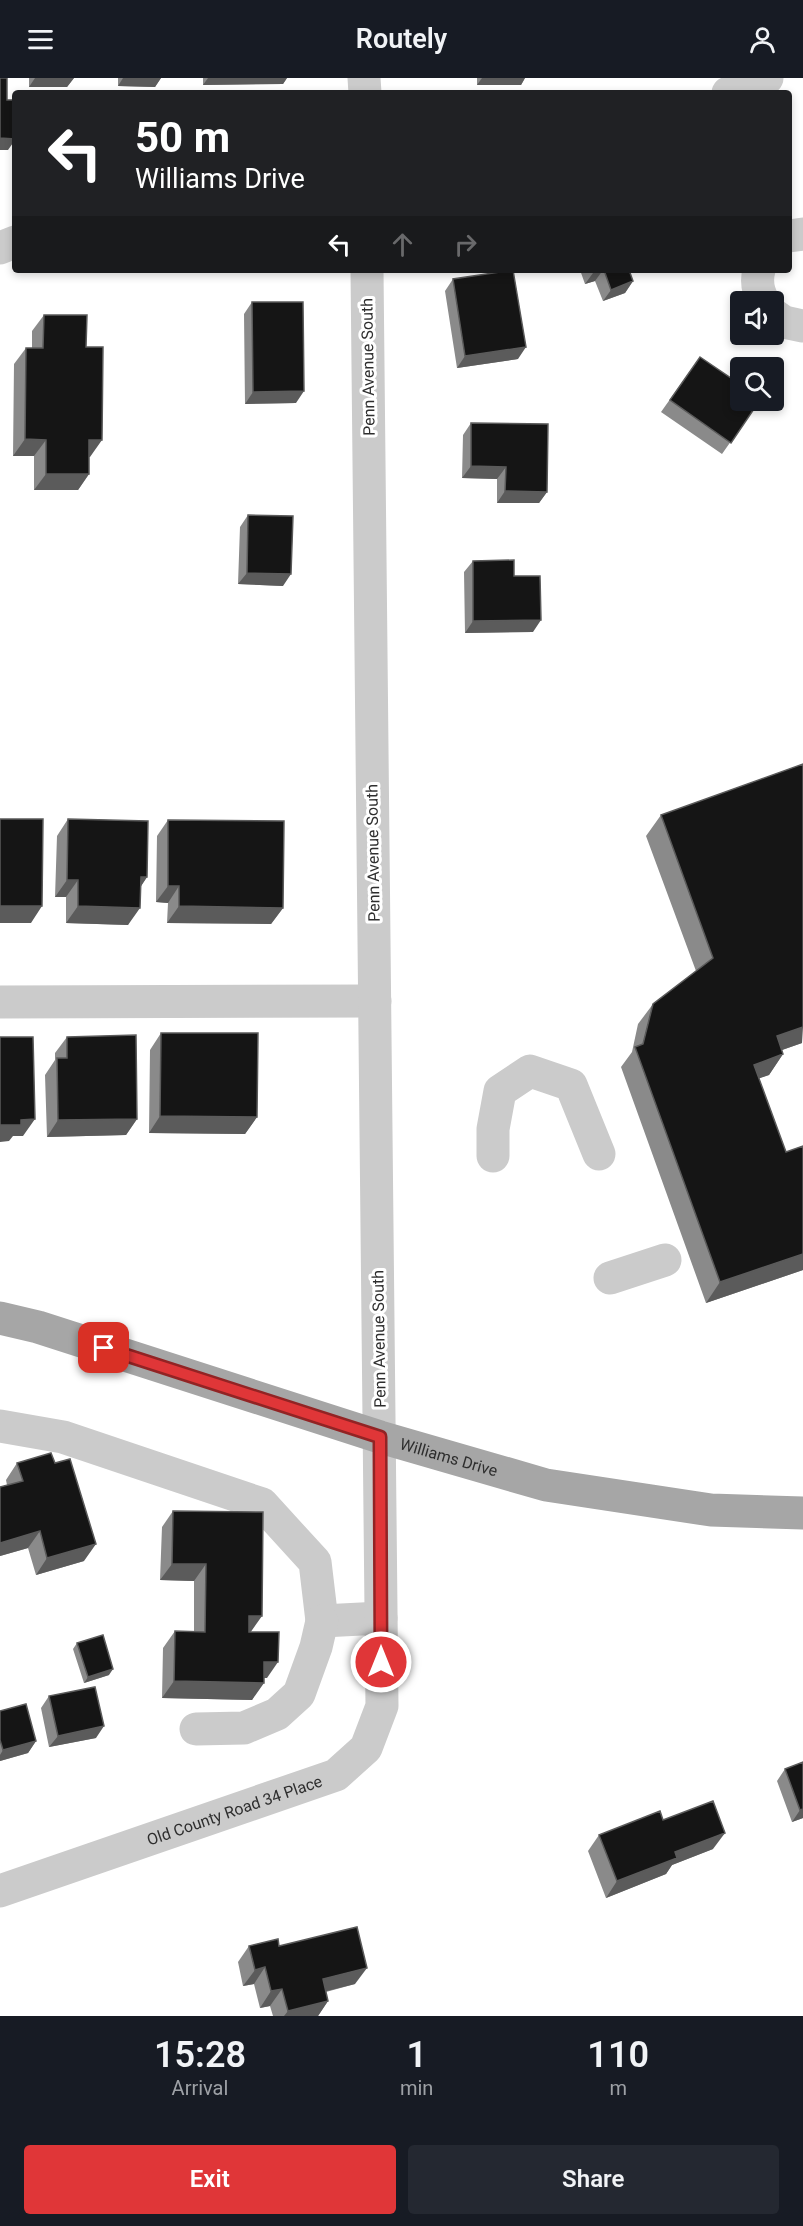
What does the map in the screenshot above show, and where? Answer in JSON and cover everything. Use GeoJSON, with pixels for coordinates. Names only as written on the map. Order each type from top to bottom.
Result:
{"type":"FeatureCollection","features":[{"type":"Feature","properties":{"kind":"main road","name":"Williams Drive"},"geometry":{"type":"LineString","coordinates":[[0,1318],[38,1327],[380,1437],[546,1485],[711,1510],[803,1513]]}},
{"type":"Feature","properties":{"kind":"street"},"geometry":{"type":"LineString","coordinates":[[738,90],[767,78]]}},
{"type":"Feature","properties":{"kind":"street","name":"Penn Avenue South"},"geometry":{"type":"LineString","coordinates":[[367,273],[380,1437]]}},
{"type":"Feature","properties":{"kind":"street"},"geometry":{"type":"LineString","coordinates":[[758,273],[759,291]]}},
{"type":"Feature","properties":{"kind":"street"},"geometry":{"type":"LineString","coordinates":[[784,322],[803,326]]}},
{"type":"Feature","properties":{"kind":"street"},"geometry":{"type":"LineString","coordinates":[[0,1002],[375,1001]]}},
{"type":"Feature","properties":{"kind":"street"},"geometry":{"type":"LineString","coordinates":[[493,1156],[493,1129],[500,1091],[530,1071],[572,1085],[599,1154]]}},
{"type":"Feature","properties":{"kind":"street"},"geometry":{"type":"LineString","coordinates":[[610,1278],[664,1260]]}},
{"type":"Feature","properties":{"kind":"street"},"geometry":{"type":"LineString","coordinates":[[0,1426],[63,1437],[262,1504],[315,1562],[322,1621],[316,1647],[299,1694],[277,1714],[244,1728],[196,1730]]}},
{"type":"Feature","properties":{"kind":"street","name":"Old County Road 34 Place"},"geometry":{"type":"LineString","coordinates":[[0,1890],[336,1775],[366,1748],[382,1706],[380,1437]]}},
{"type":"Feature","properties":{"kind":"street"},"geometry":{"type":"LineString","coordinates":[[322,1621],[381,1618]]}},
{"type":"Feature","properties":{"kind":"building"},"geometry":{"type":"Polygon","coordinates":[[[0,78],[7,78],[7,100],[12,100],[12,139],[0,138],[0,78]]]}},
{"type":"Feature","properties":{"kind":"building"},"geometry":{"type":"Polygon","coordinates":[[[493,273],[514,273],[526,347],[465,356],[453,279],[493,273]]]}},
{"type":"Feature","properties":{"kind":"building"},"geometry":{"type":"Polygon","coordinates":[[[605,273],[630,273],[633,281],[611,290],[605,273]]]}},
{"type":"Feature","properties":{"kind":"building"},"geometry":{"type":"Polygon","coordinates":[[[252,302],[303,302],[304,391],[253,392],[252,302]]]}},
{"type":"Feature","properties":{"kind":"building"},"geometry":{"type":"Polygon","coordinates":[[[44,315],[87,315],[86,347],[103,347],[102,440],[89,440],[89,474],[46,474],[46,440],[25,439],[26,348],[43,348],[44,315]]]}},
{"type":"Feature","properties":{"kind":"building"},"geometry":{"type":"Polygon","coordinates":[[[700,357],[730,377],[730,411],[753,411],[731,443],[670,400],[700,357]]]}},
{"type":"Feature","properties":{"kind":"building"},"geometry":{"type":"Polygon","coordinates":[[[471,423],[548,424],[547,492],[505,491],[506,467],[471,466],[471,423]]]}},
{"type":"Feature","properties":{"kind":"building"},"geometry":{"type":"Polygon","coordinates":[[[248,515],[293,516],[291,574],[247,573],[248,515]]]}},
{"type":"Feature","properties":{"kind":"building"},"geometry":{"type":"Polygon","coordinates":[[[514,560],[514,576],[540,576],[541,620],[473,621],[473,561],[514,560]]]}},
{"type":"Feature","properties":{"kind":"building"},"geometry":{"type":"Polygon","coordinates":[[[803,764],[803,1027],[777,1036],[783,1054],[754,1065],[786,1152],[803,1146],[803,1254],[720,1282],[635,1047],[643,1044],[653,1004],[713,958],[661,815],[803,764]]]}},
{"type":"Feature","properties":{"kind":"building"},"geometry":{"type":"Polygon","coordinates":[[[0,819],[43,819],[42,906],[0,906],[0,819]]]}},
{"type":"Feature","properties":{"kind":"building"},"geometry":{"type":"Polygon","coordinates":[[[68,819],[148,821],[147,877],[141,877],[140,908],[78,906],[78,880],[67,880],[68,819]]]}},
{"type":"Feature","properties":{"kind":"building"},"geometry":{"type":"Polygon","coordinates":[[[168,820],[284,821],[283,908],[179,906],[179,886],[168,886],[168,820]]]}},
{"type":"Feature","properties":{"kind":"building"},"geometry":{"type":"Polygon","coordinates":[[[161,1033],[258,1033],[257,1117],[160,1116],[161,1033]]]}},
{"type":"Feature","properties":{"kind":"building"},"geometry":{"type":"Polygon","coordinates":[[[136,1035],[137,1119],[58,1120],[57,1058],[67,1058],[67,1037],[136,1035]]]}},
{"type":"Feature","properties":{"kind":"building"},"geometry":{"type":"Polygon","coordinates":[[[0,1037],[33,1037],[35,1119],[21,1120],[21,1125],[0,1125],[0,1037]]]}},
{"type":"Feature","properties":{"kind":"building"},"geometry":{"type":"Polygon","coordinates":[[[51,1453],[55,1463],[70,1459],[96,1544],[47,1558],[40,1531],[0,1543],[0,1487],[23,1481],[17,1463],[51,1453]]]}},
{"type":"Feature","properties":{"kind":"building"},"geometry":{"type":"Polygon","coordinates":[[[173,1511],[263,1512],[262,1616],[249,1616],[249,1632],[279,1632],[278,1662],[264,1662],[264,1683],[174,1681],[175,1631],[205,1632],[206,1564],[172,1564],[173,1511]]]}},
{"type":"Feature","properties":{"kind":"building"},"geometry":{"type":"Polygon","coordinates":[[[103,1635],[113,1669],[88,1677],[77,1643],[103,1635]]]}},
{"type":"Feature","properties":{"kind":"building"},"geometry":{"type":"Polygon","coordinates":[[[95,1687],[104,1726],[58,1736],[49,1696],[95,1687]]]}},
{"type":"Feature","properties":{"kind":"building"},"geometry":{"type":"Polygon","coordinates":[[[26,1704],[36,1741],[3,1750],[0,1740],[0,1711],[26,1704]]]}},
{"type":"Feature","properties":{"kind":"building"},"geometry":{"type":"Polygon","coordinates":[[[803,1762],[803,1809],[800,1810],[785,1769],[803,1762]]]}},
{"type":"Feature","properties":{"kind":"building"},"geometry":{"type":"Polygon","coordinates":[[[713,1801],[725,1833],[675,1852],[677,1858],[617,1881],[599,1835],[660,1811],[663,1820],[713,1801]]]}},
{"type":"Feature","properties":{"kind":"building"},"geometry":{"type":"Polygon","coordinates":[[[357,1927],[367,1968],[323,1979],[328,2001],[288,2011],[282,1989],[271,1991],[265,1967],[255,1970],[249,1946],[278,1939],[279,1946],[357,1927]]]}},
{"type":"Feature","properties":{"kind":"route"},"geometry":{"type":"LineString","coordinates":[[104,1348],[380,1437],[381,1662]]}}]}
